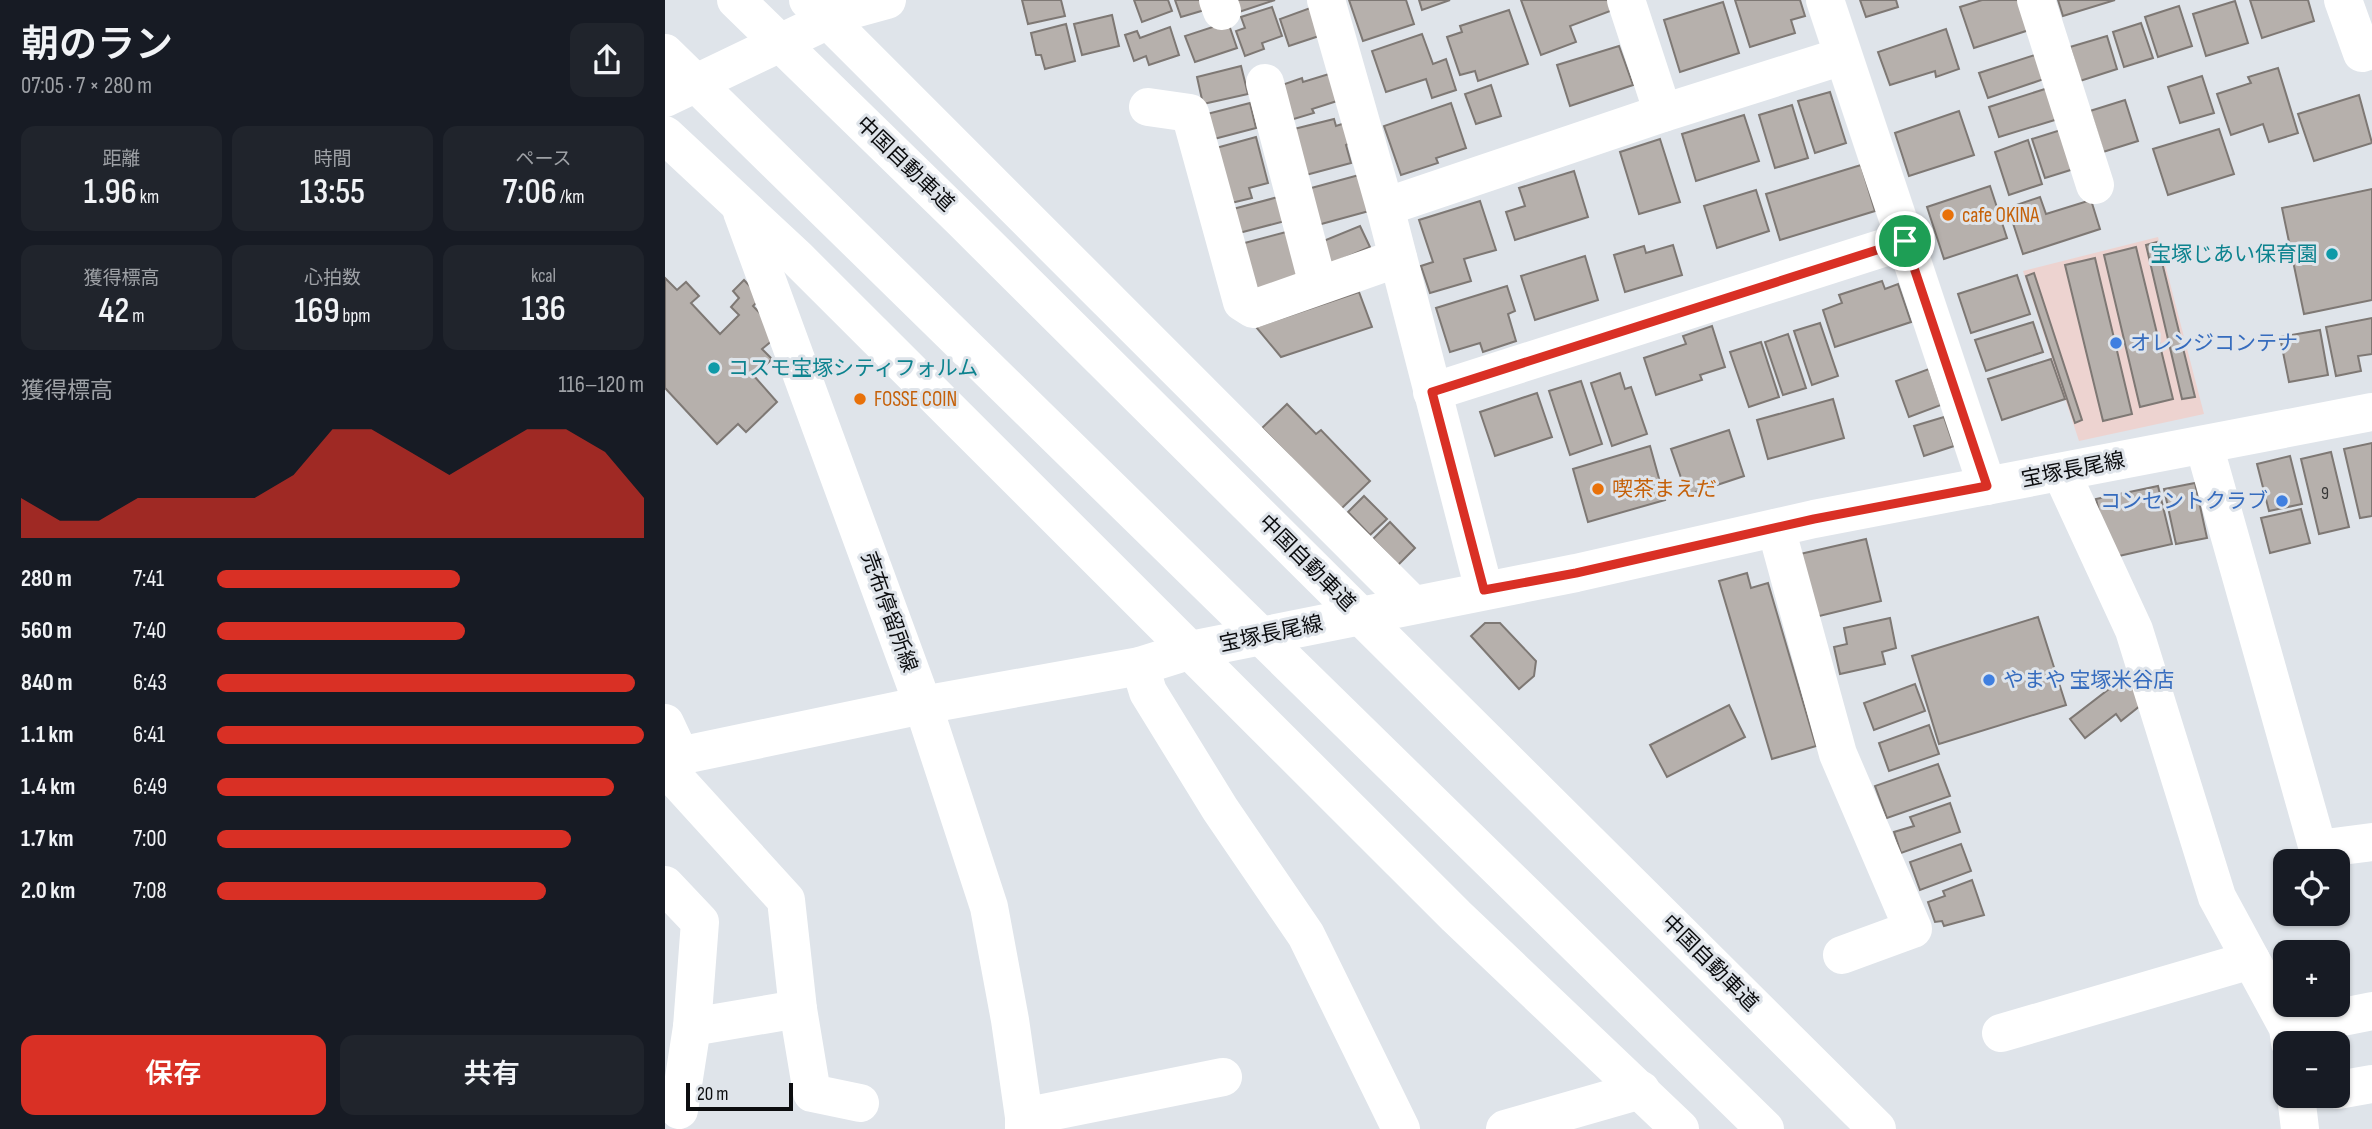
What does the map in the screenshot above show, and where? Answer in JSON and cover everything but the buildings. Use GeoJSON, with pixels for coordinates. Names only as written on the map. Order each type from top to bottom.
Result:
{"type":"FeatureCollection","features":[{"type":"Feature","properties":{"kind":"main road","name":"中国自動車道"},"geometry":{"type":"LineString","coordinates":[[736,0],[972,230],[1877,1129]]}},
{"type":"Feature","properties":{"kind":"main road"},"geometry":{"type":"LineString","coordinates":[[665,98],[818,10],[847,12],[887,0]]}},
{"type":"Feature","properties":{"kind":"main road"},"geometry":{"type":"LineString","coordinates":[[1325,0],[1385,207],[1484,590]]}},
{"type":"Feature","properties":{"kind":"main road"},"geometry":{"type":"LineString","coordinates":[[1626,0],[1663,113]]}},
{"type":"Feature","properties":{"kind":"main road"},"geometry":{"type":"LineString","coordinates":[[1825,0],[1987,486]]}},
{"type":"Feature","properties":{"kind":"main road"},"geometry":{"type":"LineString","coordinates":[[2036,0],[2095,185]]}},
{"type":"Feature","properties":{"kind":"main road"},"geometry":{"type":"LineString","coordinates":[[2343,0],[2369,62]]}},
{"type":"Feature","properties":{"kind":"main road"},"geometry":{"type":"LineString","coordinates":[[818,10],[1413,605]]}},
{"type":"Feature","properties":{"kind":"main road"},"geometry":{"type":"LineString","coordinates":[[665,53],[1765,1129]]}},
{"type":"Feature","properties":{"kind":"main road"},"geometry":{"type":"LineString","coordinates":[[1385,207],[1663,113],[1843,56]]}},
{"type":"Feature","properties":{"kind":"main road"},"geometry":{"type":"LineString","coordinates":[[1265,83],[1318,285]]}},
{"type":"Feature","properties":{"kind":"main road"},"geometry":{"type":"LineString","coordinates":[[1148,107],[1190,113],[1242,302],[1253,309],[1398,258]]}},
{"type":"Feature","properties":{"kind":"main road","name":"売布停留所線"},"geometry":{"type":"LineString","coordinates":[[665,135],[739,204],[923,705],[989,907],[1010,1020],[1024,1123]]}},
{"type":"Feature","properties":{"kind":"main road"},"geometry":{"type":"LineString","coordinates":[[739,204],[799,259],[1457,916],[1680,1129]]}},
{"type":"Feature","properties":{"kind":"main road"},"geometry":{"type":"LineString","coordinates":[[1432,392],[1905,241]]}},
{"type":"Feature","properties":{"kind":"main road","name":"宝塚長尾線"},"geometry":{"type":"LineString","coordinates":[[669,751],[1140,666],[1191,650],[1576,573],[1776,528],[2372,412]]}},
{"type":"Feature","properties":{"kind":"main road"},"geometry":{"type":"LineString","coordinates":[[2204,445],[2318,849],[2372,842]]}},
{"type":"Feature","properties":{"kind":"main road"},"geometry":{"type":"LineString","coordinates":[[2061,472],[2134,630],[2217,897],[2287,1031]]}},
{"type":"Feature","properties":{"kind":"main road"},"geometry":{"type":"LineString","coordinates":[[1776,528],[1838,754],[1913,929],[1842,955]]}},
{"type":"Feature","properties":{"kind":"main road"},"geometry":{"type":"LineString","coordinates":[[1140,666],[1148,692],[1220,809],[1306,935],[1401,1129]]}},
{"type":"Feature","properties":{"kind":"main road"},"geometry":{"type":"LineString","coordinates":[[669,751],[786,900],[798,1009],[812,1093],[860,1103]]}},
{"type":"Feature","properties":{"kind":"main road"},"geometry":{"type":"LineString","coordinates":[[665,885],[700,922],[692,1027],[679,1110]]}},
{"type":"Feature","properties":{"kind":"main road"},"geometry":{"type":"LineString","coordinates":[[2001,1033],[2251,960]]}},
{"type":"Feature","properties":{"kind":"main road"},"geometry":{"type":"LineString","coordinates":[[692,1027],[798,1009]]}},
{"type":"Feature","properties":{"kind":"main road"},"geometry":{"type":"LineString","coordinates":[[2303,1031],[2372,1011]]}},
{"type":"Feature","properties":{"kind":"main road"},"geometry":{"type":"LineString","coordinates":[[1024,1123],[1223,1077]]}},
{"type":"Feature","properties":{"kind":"main road"},"geometry":{"type":"LineString","coordinates":[[2350,1088],[2372,1084]]}},
{"type":"Feature","properties":{"kind":"main road"},"geometry":{"type":"LineString","coordinates":[[1523,1126],[1641,1090]]}},
{"type":"Feature","properties":{"kind":"shaded area","name":"オレンジコンテナ"},"geometry":{"type":"Polygon","coordinates":[[[2158,237],[2204,414],[2079,441],[2023,271],[2158,237]]]}},
{"type":"Feature","properties":{"kind":"place","name":"cafe OKINA"},"geometry":{"type":"Point","coordinates":[1948,215]}},
{"type":"Feature","properties":{"kind":"place","name":"宝塚じあい保育園"},"geometry":{"type":"Point","coordinates":[2332,254]}},
{"type":"Feature","properties":{"kind":"place","name":"オレンジコンテナ"},"geometry":{"type":"Point","coordinates":[2116,343]}},
{"type":"Feature","properties":{"kind":"place","name":"コスモ宝塚シティフォルム"},"geometry":{"type":"Point","coordinates":[714,368]}},
{"type":"Feature","properties":{"kind":"place","name":"FOSSE COIN"},"geometry":{"type":"Point","coordinates":[860,399]}},
{"type":"Feature","properties":{"kind":"place","name":"喫茶まえだ"},"geometry":{"type":"Point","coordinates":[1598,489]}},
{"type":"Feature","properties":{"kind":"place","name":"コンセントクラブ"},"geometry":{"type":"Point","coordinates":[2282,501]}},
{"type":"Feature","properties":{"kind":"place","name":"やまや 宝塚米谷店"},"geometry":{"type":"Point","coordinates":[1989,680]}},
{"type":"Feature","properties":{"kind":"route"},"geometry":{"type":"LineString","coordinates":[[1905,241],[1987,486],[1814,519],[1576,573],[1484,590],[1432,392],[1905,241]]}}]}
